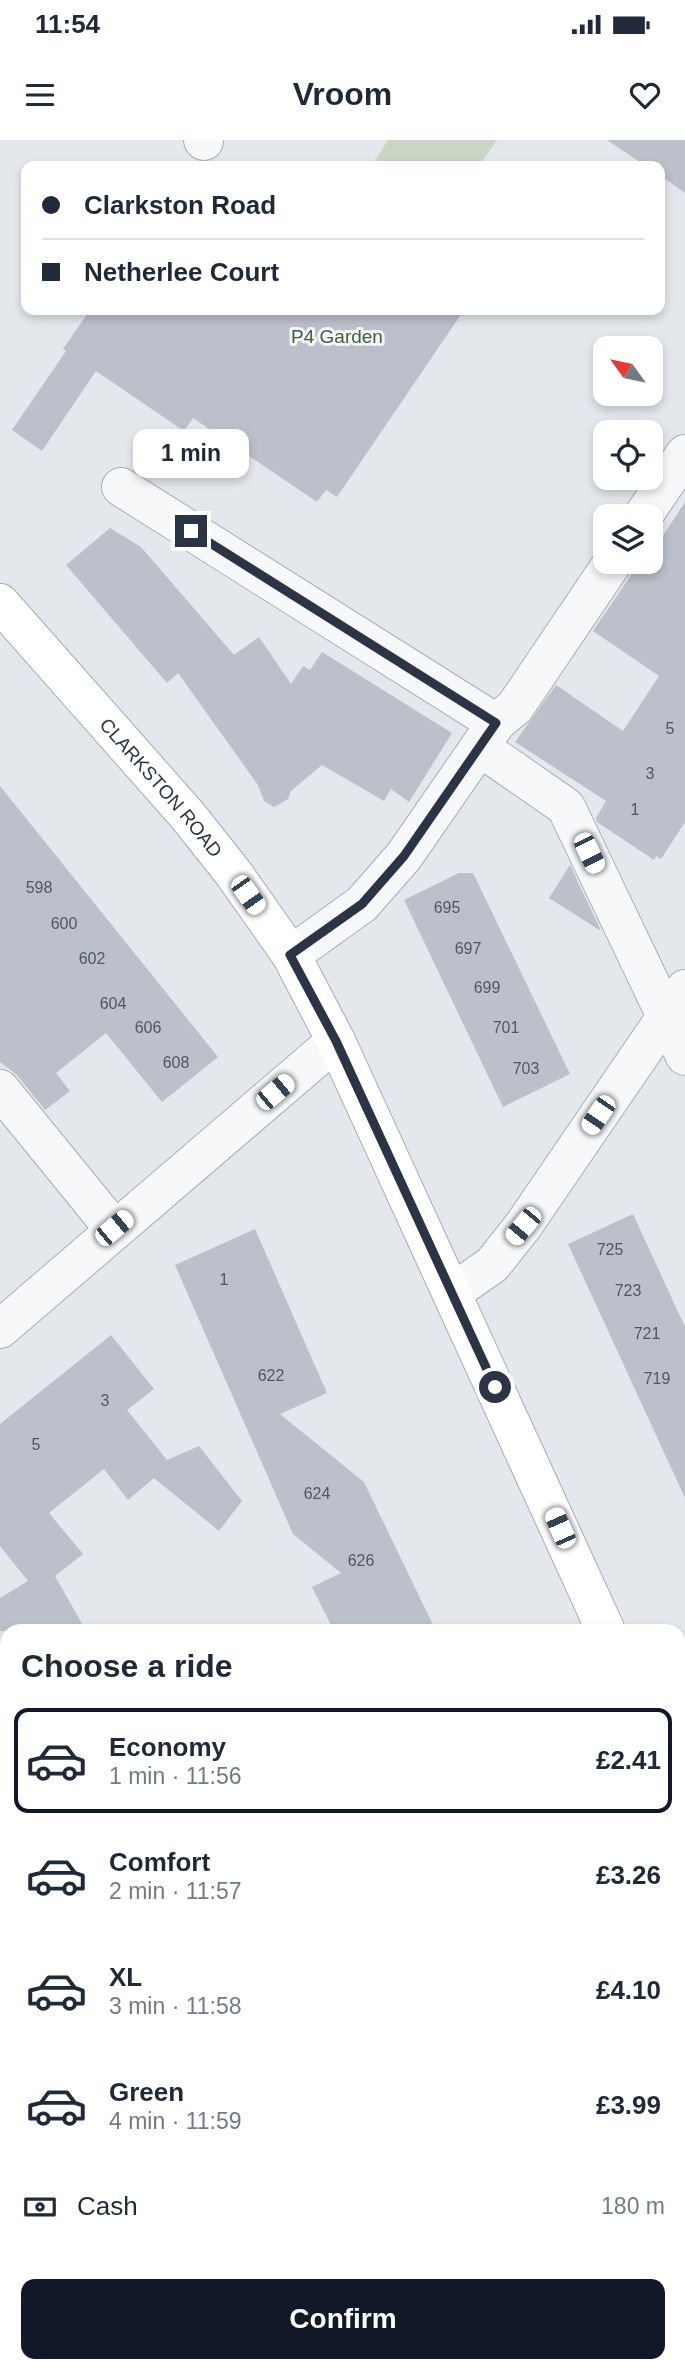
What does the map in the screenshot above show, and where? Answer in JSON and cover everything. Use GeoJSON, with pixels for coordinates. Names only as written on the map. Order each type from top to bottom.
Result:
{"type":"FeatureCollection","features":[{"type":"Feature","properties":{"kind":"main road","name":"CLARKSTON ROAD"},"geometry":{"type":"LineString","coordinates":[[0,603],[188,816],[290,955],[336,1041],[604,1624]]}},
{"type":"Feature","properties":{"kind":"street"},"geometry":{"type":"LineString","coordinates":[[651,504],[685,454]]}},
{"type":"Feature","properties":{"kind":"street"},"geometry":{"type":"LineString","coordinates":[[121,487],[489,736],[566,807],[676,1003],[685,1056]]}},
{"type":"Feature","properties":{"kind":"street"},"geometry":{"type":"LineString","coordinates":[[290,955],[362,904],[404,856],[489,736],[515,707],[605,574]]}},
{"type":"Feature","properties":{"kind":"street"},"geometry":{"type":"LineString","coordinates":[[453,1292],[492,1265],[523,1226],[676,1003]]}},
{"type":"Feature","properties":{"kind":"street"},"geometry":{"type":"LineString","coordinates":[[0,1329],[114,1228],[336,1041]]}},
{"type":"Feature","properties":{"kind":"street"},"geometry":{"type":"LineString","coordinates":[[0,1089],[114,1228]]}},
{"type":"Feature","properties":{"kind":"green space"},"geometry":{"type":"Polygon","coordinates":[[[388,140],[497,140],[482,161],[375,161],[388,140]]]}},
{"type":"Feature","properties":{"kind":"building"},"geometry":{"type":"Polygon","coordinates":[[[607,140],[685,140],[685,193],[665,179],[665,161],[638,161],[607,140]]]}},
{"type":"Feature","properties":{"kind":"building"},"geometry":{"type":"Polygon","coordinates":[[[87,315],[461,315],[337,497],[326,490],[317,502],[193,418],[184,431],[96,371],[42,451],[12,430],[66,351],[63,349],[87,315]]]}},
{"type":"Feature","properties":{"kind":"building"},"geometry":{"type":"Polygon","coordinates":[[[685,502],[685,822],[661,859],[656,856],[654,860],[597,822],[596,818],[606,801],[515,742],[556,685],[623,731],[659,676],[593,631],[632,574],[663,574],[663,536],[685,502]]]}},
{"type":"Feature","properties":{"kind":"building"},"geometry":{"type":"Polygon","coordinates":[[[110,528],[141,547],[234,655],[259,637],[291,684],[303,666],[310,670],[322,652],[452,733],[409,802],[391,789],[384,801],[322,765],[291,791],[288,799],[274,807],[264,801],[258,785],[178,673],[167,683],[66,565],[110,528]]]}},
{"type":"Feature","properties":{"kind":"building"},"geometry":{"type":"Polygon","coordinates":[[[0,786],[218,1057],[162,1102],[106,1033],[56,1073],[70,1091],[45,1110],[17,1075],[0,1062],[0,786]]]}},
{"type":"Feature","properties":{"kind":"building"},"geometry":{"type":"Polygon","coordinates":[[[570,865],[601,931],[549,898],[570,865]]]}},
{"type":"Feature","properties":{"kind":"building"},"geometry":{"type":"Polygon","coordinates":[[[459,873],[473,873],[570,1074],[503,1107],[404,900],[459,873]]]}},
{"type":"Feature","properties":{"kind":"building"},"geometry":{"type":"Polygon","coordinates":[[[633,1214],[685,1327],[685,1498],[568,1244],[633,1214]]]}},
{"type":"Feature","properties":{"kind":"building"},"geometry":{"type":"Polygon","coordinates":[[[255,1229],[327,1393],[280,1414],[364,1482],[433,1624],[330,1624],[312,1587],[341,1573],[293,1534],[175,1265],[255,1229]]]}},
{"type":"Feature","properties":{"kind":"building"},"geometry":{"type":"Polygon","coordinates":[[[111,1335],[154,1389],[127,1410],[167,1460],[199,1446],[242,1501],[219,1531],[154,1478],[128,1500],[104,1469],[49,1513],[83,1554],[55,1576],[82,1624],[0,1624],[0,1598],[28,1581],[0,1546],[0,1424],[111,1335]]]}},
{"type":"Feature","properties":{"kind":"route"},"geometry":{"type":"LineString","coordinates":[[191,531],[496,723],[404,856],[362,904],[290,955],[336,1041],[495,1387]]}},
{"type":"Feature","properties":{"kind":"park label","name":"P4 Garden"},"geometry":{"type":"Point","coordinates":[337,336]}}]}
